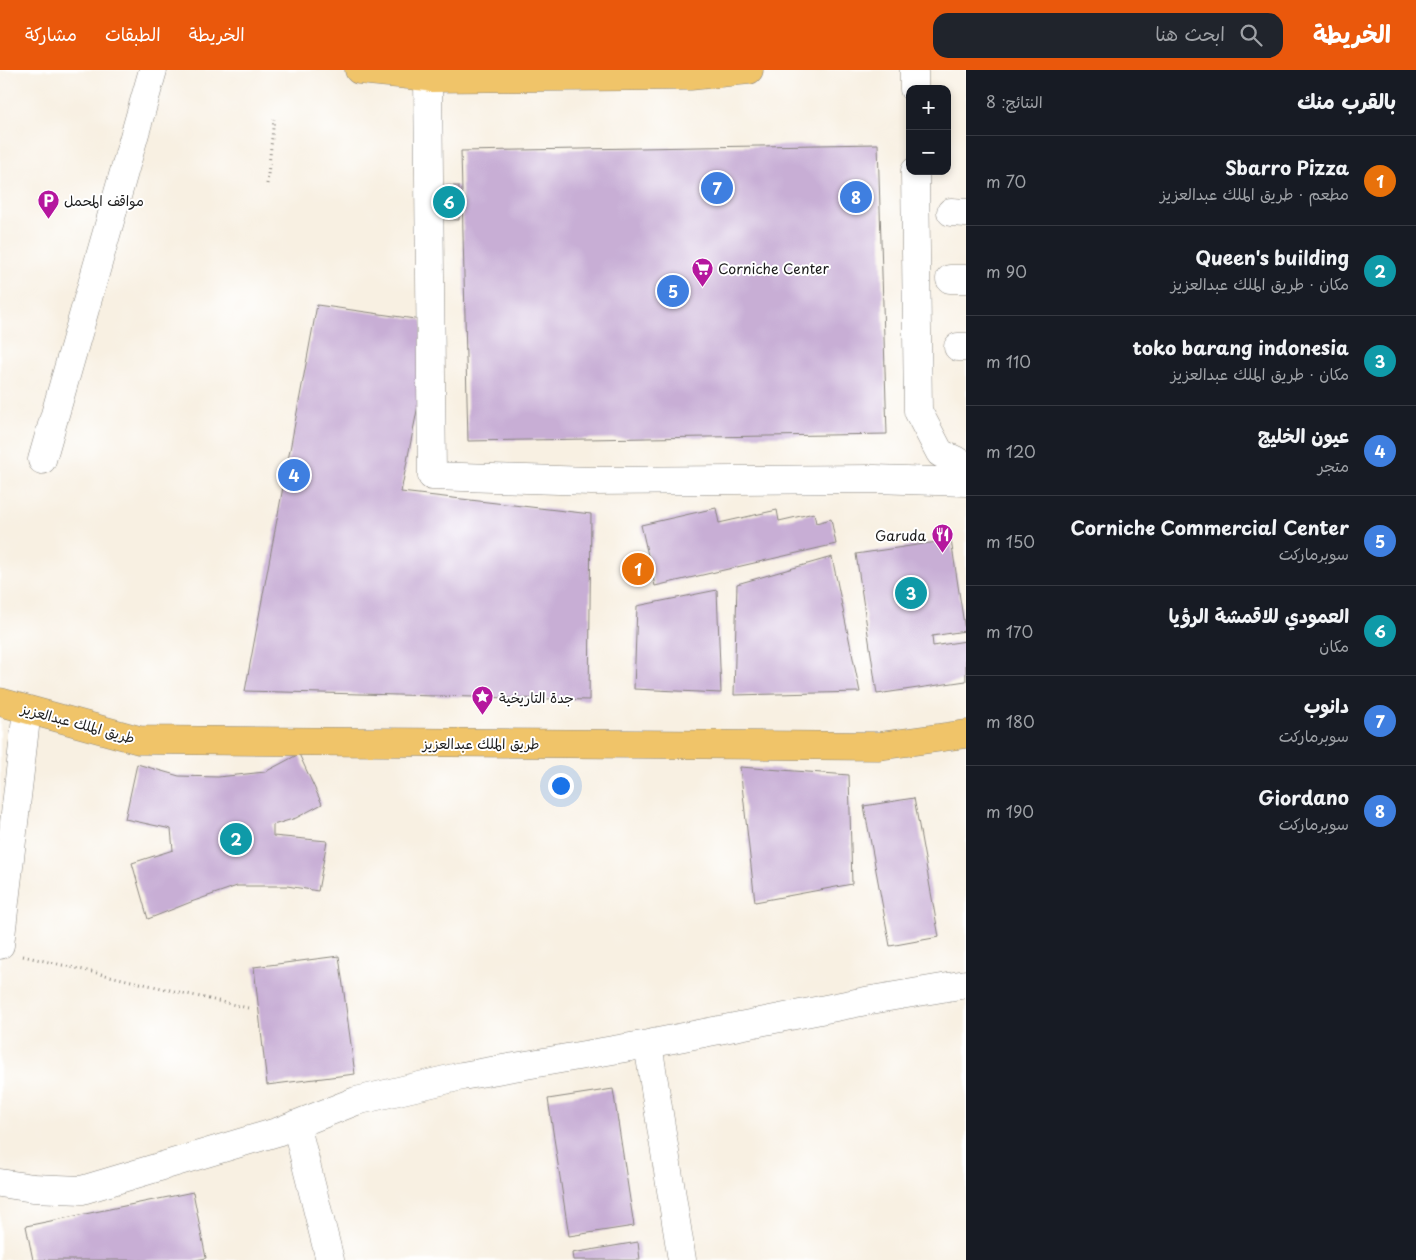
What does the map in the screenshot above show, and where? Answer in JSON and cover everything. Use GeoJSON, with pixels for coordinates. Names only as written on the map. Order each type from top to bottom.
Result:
{"type":"FeatureCollection","features":[{"type":"Feature","properties":{"kind":"main road"},"geometry":{"type":"LineString","coordinates":[[359,70],[440,78],[690,76],[749,70]]}},
{"type":"Feature","properties":{"kind":"main road","name":"طريق الملك عبدالعزيز"},"geometry":{"type":"LineString","coordinates":[[0,702],[139,740],[879,746],[966,734]]}},
{"type":"Feature","properties":{"kind":"street"},"geometry":{"type":"LineString","coordinates":[[42,460],[153,70]]}},
{"type":"Feature","properties":{"kind":"street"},"geometry":{"type":"LineString","coordinates":[[914,70],[914,85]]}},
{"type":"Feature","properties":{"kind":"street"},"geometry":{"type":"LineString","coordinates":[[428,76],[432,476],[591,481],[875,479],[966,482]]}},
{"type":"Feature","properties":{"kind":"street"},"geometry":{"type":"LineString","coordinates":[[915,175],[918,411],[940,453],[966,465]]}},
{"type":"Feature","properties":{"kind":"street"},"geometry":{"type":"LineString","coordinates":[[10,950],[27,710]]}},
{"type":"Feature","properties":{"kind":"street"},"geometry":{"type":"LineString","coordinates":[[0,1183],[33,1188],[82,1190],[277,1132],[356,1101],[462,1076],[648,1044],[870,1000],[966,984]]}},
{"type":"Feature","properties":{"kind":"street"},"geometry":{"type":"LineString","coordinates":[[648,1044],[682,1260]]}},
{"type":"Feature","properties":{"kind":"street"},"geometry":{"type":"LineString","coordinates":[[296,1124],[330,1260]]}},
{"type":"Feature","properties":{"kind":"path"},"geometry":{"type":"LineString","coordinates":[[267,184],[274,118]]}},
{"type":"Feature","properties":{"kind":"path"},"geometry":{"type":"LineString","coordinates":[[10,950],[248,1008]]}},
{"type":"Feature","properties":{"kind":"building"},"geometry":{"type":"Polygon","coordinates":[[[878,144],[887,434],[468,441],[461,151],[878,144]]]}},
{"type":"Feature","properties":{"kind":"building"},"geometry":{"type":"Polygon","coordinates":[[[438,186],[459,186],[459,220],[439,219],[438,186]]]}},
{"type":"Feature","properties":{"kind":"building"},"geometry":{"type":"Polygon","coordinates":[[[317,305],[422,320],[429,349],[401,492],[591,514],[589,700],[245,691],[317,305]]]}},
{"type":"Feature","properties":{"kind":"building"},"geometry":{"type":"Polygon","coordinates":[[[716,508],[719,523],[777,510],[779,521],[814,513],[816,523],[831,519],[836,544],[655,586],[641,525],[716,508]]]}},
{"type":"Feature","properties":{"kind":"building"},"geometry":{"type":"Polygon","coordinates":[[[951,540],[965,631],[932,636],[933,646],[966,641],[966,681],[877,694],[856,554],[951,540]]]}},
{"type":"Feature","properties":{"kind":"building"},"geometry":{"type":"Polygon","coordinates":[[[832,557],[860,692],[734,695],[737,584],[832,557]]]}},
{"type":"Feature","properties":{"kind":"building"},"geometry":{"type":"Polygon","coordinates":[[[717,590],[721,693],[634,689],[637,606],[717,590]]]}},
{"type":"Feature","properties":{"kind":"building"},"geometry":{"type":"Polygon","coordinates":[[[299,754],[322,804],[296,818],[273,825],[273,836],[327,841],[318,891],[287,886],[237,886],[148,919],[132,863],[173,850],[171,829],[125,819],[137,764],[179,776],[218,777],[265,772],[299,754]]]}},
{"type":"Feature","properties":{"kind":"building"},"geometry":{"type":"Polygon","coordinates":[[[740,767],[849,775],[852,884],[755,902],[740,767]]]}},
{"type":"Feature","properties":{"kind":"building"},"geometry":{"type":"Polygon","coordinates":[[[914,798],[939,937],[890,946],[864,806],[914,798]]]}},
{"type":"Feature","properties":{"kind":"building"},"geometry":{"type":"Polygon","coordinates":[[[339,956],[355,1074],[267,1085],[254,967],[339,956]]]}},
{"type":"Feature","properties":{"kind":"building"},"geometry":{"type":"Polygon","coordinates":[[[613,1089],[634,1226],[569,1236],[548,1099],[613,1089]]]}},
{"type":"Feature","properties":{"kind":"building"},"geometry":{"type":"Polygon","coordinates":[[[193,1192],[206,1258],[195,1260],[33,1260],[26,1226],[193,1192]]]}},
{"type":"Feature","properties":{"kind":"building"},"geometry":{"type":"Polygon","coordinates":[[[638,1242],[640,1260],[573,1260],[572,1253],[638,1242]]]}},
{"type":"Feature","properties":{"kind":"place","name":"دانوب"},"geometry":{"type":"Point","coordinates":[717,188]}},
{"type":"Feature","properties":{"kind":"place","name":"Giordano"},"geometry":{"type":"Point","coordinates":[856,197]}},
{"type":"Feature","properties":{"kind":"place","name":"العمودي للاقمشة الرؤيا"},"geometry":{"type":"Point","coordinates":[449,202]}},
{"type":"Feature","properties":{"kind":"place","name":"مواقف المحمل"},"geometry":{"type":"Point","coordinates":[48,219]}},
{"type":"Feature","properties":{"kind":"place","name":"Corniche Center"},"geometry":{"type":"Point","coordinates":[702,287]}},
{"type":"Feature","properties":{"kind":"place","name":"Corniche Commercial Center"},"geometry":{"type":"Point","coordinates":[673,291]}},
{"type":"Feature","properties":{"kind":"place","name":"عيون الخليج"},"geometry":{"type":"Point","coordinates":[294,475]}},
{"type":"Feature","properties":{"kind":"place","name":"Garuda"},"geometry":{"type":"Point","coordinates":[942,554]}},
{"type":"Feature","properties":{"kind":"place","name":"Sbarro Pizza"},"geometry":{"type":"Point","coordinates":[638,569]}},
{"type":"Feature","properties":{"kind":"place","name":"toko barang indonesia"},"geometry":{"type":"Point","coordinates":[911,593]}},
{"type":"Feature","properties":{"kind":"place","name":"جدة التاريخية"},"geometry":{"type":"Point","coordinates":[483,716]}},
{"type":"Feature","properties":{"kind":"place","name":"Queen's building"},"geometry":{"type":"Point","coordinates":[236,839]}}]}
